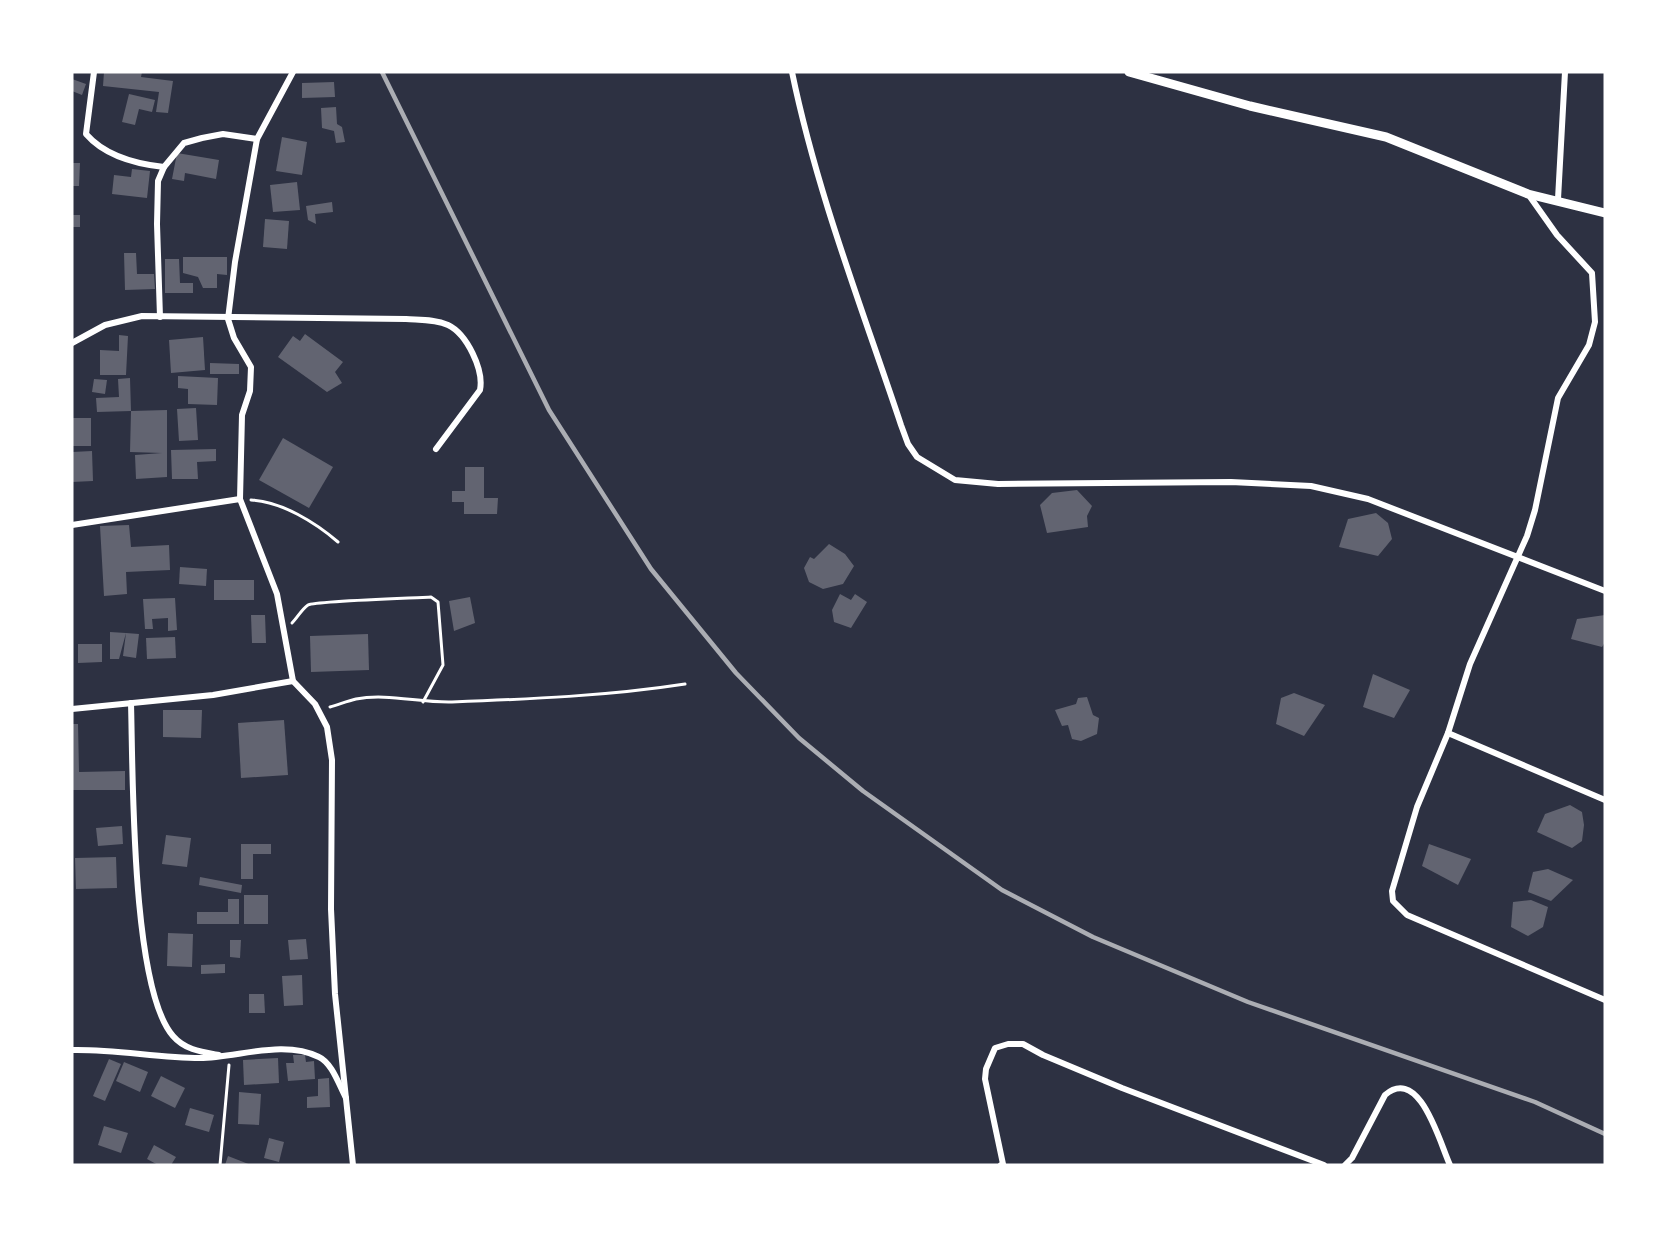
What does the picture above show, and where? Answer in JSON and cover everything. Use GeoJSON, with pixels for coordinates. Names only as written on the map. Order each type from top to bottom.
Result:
{"type":"FeatureCollection","features":[{"type":"Feature","properties":{"kind":"street"},"geometry":{"type":"LineString","coordinates":[[94,72],[86,134],[93,143],[117,156],[142,165],[164,167]]}},
{"type":"Feature","properties":{"kind":"street"},"geometry":{"type":"LineString","coordinates":[[293,72],[256,139],[235,261],[228,319],[234,338],[251,367],[250,391],[242,415],[240,499],[250,530],[270,570],[293,681],[319,711],[327,727],[332,760],[331,909],[335,994],[353,1165]]}},
{"type":"Feature","properties":{"kind":"street"},"geometry":{"type":"LineString","coordinates":[[792,72],[803,126],[831,227],[850,273],[900,426],[917,457],[934,469],[955,480],[998,484],[1231,482],[1311,486],[1368,499],[1605,591]]}},
{"type":"Feature","properties":{"kind":"street"},"geometry":{"type":"LineString","coordinates":[[1130,72],[1250,106],[1386,138],[1528,194],[1558,199],[1605,213]]}},
{"type":"Feature","properties":{"kind":"street"},"geometry":{"type":"LineString","coordinates":[[1558,199],[1565,72]]}},
{"type":"Feature","properties":{"kind":"street"},"geometry":{"type":"LineString","coordinates":[[160,317],[157,213],[158,181],[164,167],[184,143],[223,134],[256,139]]}},
{"type":"Feature","properties":{"kind":"street"},"geometry":{"type":"LineString","coordinates":[[1528,194],[1557,235],[1592,273],[1595,322],[1589,345],[1558,398],[1535,510],[1518,559],[1470,664],[1448,733],[1417,807],[1392,891],[1393,901],[1398,909],[1419,921],[1605,1000]]}},
{"type":"Feature","properties":{"kind":"street"},"geometry":{"type":"LineString","coordinates":[[72,343],[105,325],[125,318],[406,319],[448,326],[459,334],[478,366],[482,379],[480,390],[436,449]]}},
{"type":"Feature","properties":{"kind":"street"},"geometry":{"type":"LineString","coordinates":[[72,525],[240,499]]}},
{"type":"Feature","properties":{"kind":"street"},"geometry":{"type":"LineString","coordinates":[[72,709],[213,695],[293,681]]}},
{"type":"Feature","properties":{"kind":"street"},"geometry":{"type":"LineString","coordinates":[[131,703],[134,818],[144,943],[150,979],[164,1017],[175,1038],[194,1050],[219,1055]]}},
{"type":"Feature","properties":{"kind":"street"},"geometry":{"type":"LineString","coordinates":[[1448,733],[1605,800]]}},
{"type":"Feature","properties":{"kind":"street"},"geometry":{"type":"LineString","coordinates":[[1002,1165],[985,1078],[986,1069],[995,1048],[1008,1044],[1023,1044],[1043,1055],[1112,1084],[1324,1165]]}},
{"type":"Feature","properties":{"kind":"street"},"geometry":{"type":"LineString","coordinates":[[72,1050],[202,1058],[273,1051],[315,1055],[327,1063],[348,1101]]}},
{"type":"Feature","properties":{"kind":"street"},"geometry":{"type":"LineString","coordinates":[[1345,1165],[1352,1158],[1385,1095],[1390,1091],[1401,1089],[1414,1094],[1424,1106],[1450,1165]]}},
{"type":"Feature","properties":{"kind":"path"},"geometry":{"type":"LineString","coordinates":[[240,499],[273,502],[318,525],[338,542]]}},
{"type":"Feature","properties":{"kind":"path"},"geometry":{"type":"LineString","coordinates":[[284,633],[309,605],[321,601],[344,603],[432,597],[438,602],[443,665],[423,702]]}},
{"type":"Feature","properties":{"kind":"path"},"geometry":{"type":"LineString","coordinates":[[319,711],[356,699],[388,697],[423,702],[626,693],[685,684]]}},
{"type":"Feature","properties":{"kind":"path"},"geometry":{"type":"LineString","coordinates":[[219,1055],[230,1071],[220,1165]]}},
{"type":"Feature","properties":{"kind":"building"},"geometry":{"type":"Polygon","coordinates":[[[104,72],[142,72],[141,77],[173,81],[168,113],[156,112],[159,92],[103,86],[104,72]]]}},
{"type":"Feature","properties":{"kind":"building"},"geometry":{"type":"Polygon","coordinates":[[[72,79],[86,84],[82,95],[72,91],[72,79]]]}},
{"type":"Feature","properties":{"kind":"building"},"geometry":{"type":"Polygon","coordinates":[[[334,82],[335,97],[302,98],[302,83],[334,82]]]}},
{"type":"Feature","properties":{"kind":"building"},"geometry":{"type":"Polygon","coordinates":[[[129,94],[155,100],[152,112],[139,109],[135,125],[122,122],[129,94]]]}},
{"type":"Feature","properties":{"kind":"building"},"geometry":{"type":"Polygon","coordinates":[[[336,107],[337,124],[342,127],[345,142],[336,143],[334,131],[322,128],[321,108],[336,107]]]}},
{"type":"Feature","properties":{"kind":"building"},"geometry":{"type":"Polygon","coordinates":[[[282,137],[307,142],[302,175],[276,171],[282,137]]]}},
{"type":"Feature","properties":{"kind":"building"},"geometry":{"type":"Polygon","coordinates":[[[177,153],[219,160],[216,179],[185,173],[184,181],[172,179],[177,153]]]}},
{"type":"Feature","properties":{"kind":"building"},"geometry":{"type":"Polygon","coordinates":[[[72,163],[80,163],[79,186],[72,186],[72,163]]]}},
{"type":"Feature","properties":{"kind":"building"},"geometry":{"type":"Polygon","coordinates":[[[132,169],[150,171],[147,198],[112,194],[114,175],[131,177],[132,169]]]}},
{"type":"Feature","properties":{"kind":"building"},"geometry":{"type":"Polygon","coordinates":[[[297,182],[300,210],[273,212],[270,185],[297,182]]]}},
{"type":"Feature","properties":{"kind":"building"},"geometry":{"type":"Polygon","coordinates":[[[332,202],[333,212],[315,214],[316,224],[308,220],[306,206],[332,202]]]}},
{"type":"Feature","properties":{"kind":"building"},"geometry":{"type":"Polygon","coordinates":[[[72,215],[80,215],[80,227],[72,227],[72,215]]]}},
{"type":"Feature","properties":{"kind":"building"},"geometry":{"type":"Polygon","coordinates":[[[265,219],[289,221],[287,249],[263,247],[265,219]]]}},
{"type":"Feature","properties":{"kind":"building"},"geometry":{"type":"Polygon","coordinates":[[[124,253],[136,253],[137,274],[154,274],[155,289],[125,290],[124,253]]]}},
{"type":"Feature","properties":{"kind":"building"},"geometry":{"type":"Polygon","coordinates":[[[183,257],[227,257],[227,275],[217,274],[217,288],[203,288],[198,277],[183,273],[183,257]]]}},
{"type":"Feature","properties":{"kind":"building"},"geometry":{"type":"Polygon","coordinates":[[[165,259],[179,259],[180,283],[193,283],[193,293],[165,293],[165,259]]]}},
{"type":"Feature","properties":{"kind":"building"},"geometry":{"type":"Polygon","coordinates":[[[305,334],[343,362],[335,372],[342,383],[327,392],[278,357],[293,336],[300,341],[305,334]]]}},
{"type":"Feature","properties":{"kind":"building"},"geometry":{"type":"Polygon","coordinates":[[[119,335],[128,336],[126,375],[100,375],[100,350],[119,351],[119,335]]]}},
{"type":"Feature","properties":{"kind":"building"},"geometry":{"type":"Polygon","coordinates":[[[203,337],[205,370],[171,373],[169,340],[203,337]]]}},
{"type":"Feature","properties":{"kind":"building"},"geometry":{"type":"Polygon","coordinates":[[[210,363],[239,364],[239,374],[210,374],[210,363]]]}},
{"type":"Feature","properties":{"kind":"building"},"geometry":{"type":"Polygon","coordinates":[[[178,376],[218,378],[217,405],[188,404],[188,389],[178,388],[178,376]]]}},
{"type":"Feature","properties":{"kind":"building"},"geometry":{"type":"Polygon","coordinates":[[[130,378],[131,411],[97,412],[96,398],[119,397],[118,379],[130,378]]]}},
{"type":"Feature","properties":{"kind":"building"},"geometry":{"type":"Polygon","coordinates":[[[94,379],[107,380],[105,394],[92,392],[94,379]]]}},
{"type":"Feature","properties":{"kind":"building"},"geometry":{"type":"Polygon","coordinates":[[[196,408],[198,440],[179,441],[177,409],[196,408]]]}},
{"type":"Feature","properties":{"kind":"building"},"geometry":{"type":"Polygon","coordinates":[[[167,410],[167,477],[136,479],[135,455],[162,453],[130,452],[131,411],[167,410]]]}},
{"type":"Feature","properties":{"kind":"building"},"geometry":{"type":"Polygon","coordinates":[[[72,418],[91,418],[91,446],[72,446],[72,418]]]}},
{"type":"Feature","properties":{"kind":"building"},"geometry":{"type":"Polygon","coordinates":[[[283,438],[333,467],[309,508],[259,480],[283,438]]]}},
{"type":"Feature","properties":{"kind":"building"},"geometry":{"type":"Polygon","coordinates":[[[216,449],[216,461],[197,462],[198,479],[172,479],[171,450],[216,449]]]}},
{"type":"Feature","properties":{"kind":"building"},"geometry":{"type":"Polygon","coordinates":[[[92,451],[93,481],[72,482],[72,452],[92,451]]]}},
{"type":"Feature","properties":{"kind":"building"},"geometry":{"type":"Polygon","coordinates":[[[465,467],[484,467],[484,498],[498,498],[497,514],[464,514],[464,502],[452,502],[452,491],[465,491],[465,467]]]}},
{"type":"Feature","properties":{"kind":"building"},"geometry":{"type":"Polygon","coordinates":[[[1077,490],[1092,506],[1087,516],[1088,527],[1047,533],[1040,505],[1052,493],[1077,490]]]}},
{"type":"Feature","properties":{"kind":"building"},"geometry":{"type":"Polygon","coordinates":[[[1376,513],[1388,523],[1392,539],[1378,556],[1339,547],[1348,519],[1376,513]]]}},
{"type":"Feature","properties":{"kind":"building"},"geometry":{"type":"Polygon","coordinates":[[[129,525],[131,547],[169,545],[170,570],[126,572],[127,594],[104,596],[100,526],[129,525]]]}},
{"type":"Feature","properties":{"kind":"building"},"geometry":{"type":"Polygon","coordinates":[[[829,544],[845,554],[854,566],[843,584],[823,589],[809,582],[804,568],[810,557],[814,559],[829,544]]]}},
{"type":"Feature","properties":{"kind":"building"},"geometry":{"type":"Polygon","coordinates":[[[180,567],[207,569],[206,586],[179,584],[180,567]]]}},
{"type":"Feature","properties":{"kind":"building"},"geometry":{"type":"Polygon","coordinates":[[[214,580],[254,580],[254,600],[214,600],[214,580]]]}},
{"type":"Feature","properties":{"kind":"building"},"geometry":{"type":"Polygon","coordinates":[[[840,594],[851,600],[855,594],[867,602],[851,628],[834,622],[832,610],[840,594]]]}},
{"type":"Feature","properties":{"kind":"building"},"geometry":{"type":"Polygon","coordinates":[[[470,597],[475,623],[454,631],[449,601],[470,597]]]}},
{"type":"Feature","properties":{"kind":"building"},"geometry":{"type":"Polygon","coordinates":[[[175,598],[177,630],[168,631],[168,618],[152,619],[153,629],[145,629],[143,599],[175,598]]]}},
{"type":"Feature","properties":{"kind":"building"},"geometry":{"type":"Polygon","coordinates":[[[251,615],[265,615],[266,643],[252,643],[251,615]]]}},
{"type":"Feature","properties":{"kind":"building"},"geometry":{"type":"Polygon","coordinates":[[[1605,615],[1605,642],[1602,647],[1571,639],[1577,619],[1605,615]]]}},
{"type":"Feature","properties":{"kind":"building"},"geometry":{"type":"Polygon","coordinates":[[[110,632],[126,633],[119,659],[110,659],[110,632]]]}},
{"type":"Feature","properties":{"kind":"building"},"geometry":{"type":"Polygon","coordinates":[[[126,633],[139,634],[136,658],[123,656],[126,633]]]}},
{"type":"Feature","properties":{"kind":"building"},"geometry":{"type":"Polygon","coordinates":[[[368,634],[369,670],[311,672],[310,636],[368,634]]]}},
{"type":"Feature","properties":{"kind":"building"},"geometry":{"type":"Polygon","coordinates":[[[175,637],[176,658],[147,659],[146,638],[175,637]]]}},
{"type":"Feature","properties":{"kind":"building"},"geometry":{"type":"Polygon","coordinates":[[[78,644],[102,644],[102,662],[78,663],[78,644]]]}},
{"type":"Feature","properties":{"kind":"building"},"geometry":{"type":"Polygon","coordinates":[[[1373,674],[1410,690],[1394,718],[1363,707],[1373,674]]]}},
{"type":"Feature","properties":{"kind":"building"},"geometry":{"type":"Polygon","coordinates":[[[1294,693],[1325,705],[1304,736],[1276,724],[1281,698],[1294,693]]]}},
{"type":"Feature","properties":{"kind":"building"},"geometry":{"type":"Polygon","coordinates":[[[1087,697],[1093,715],[1099,718],[1097,734],[1081,741],[1072,739],[1068,725],[1062,726],[1055,710],[1076,704],[1078,698],[1087,697]]]}},
{"type":"Feature","properties":{"kind":"building"},"geometry":{"type":"Polygon","coordinates":[[[163,710],[202,710],[201,738],[163,737],[163,710]]]}},
{"type":"Feature","properties":{"kind":"building"},"geometry":{"type":"Polygon","coordinates":[[[284,720],[288,775],[241,778],[238,723],[284,720]]]}},
{"type":"Feature","properties":{"kind":"building"},"geometry":{"type":"Polygon","coordinates":[[[72,724],[78,724],[79,772],[125,771],[125,790],[72,790],[72,724]]]}},
{"type":"Feature","properties":{"kind":"building"},"geometry":{"type":"Polygon","coordinates":[[[1570,805],[1582,812],[1584,825],[1582,841],[1572,848],[1537,832],[1545,814],[1570,805]]]}},
{"type":"Feature","properties":{"kind":"building"},"geometry":{"type":"Polygon","coordinates":[[[122,826],[123,844],[98,846],[96,828],[122,826]]]}},
{"type":"Feature","properties":{"kind":"building"},"geometry":{"type":"Polygon","coordinates":[[[166,835],[191,838],[187,867],[162,864],[166,835]]]}},
{"type":"Feature","properties":{"kind":"building"},"geometry":{"type":"Polygon","coordinates":[[[241,844],[271,844],[271,854],[253,854],[253,879],[241,879],[241,844]]]}},
{"type":"Feature","properties":{"kind":"building"},"geometry":{"type":"Polygon","coordinates":[[[1429,844],[1471,859],[1458,885],[1422,866],[1429,844]]]}},
{"type":"Feature","properties":{"kind":"building"},"geometry":{"type":"Polygon","coordinates":[[[116,857],[117,888],[76,889],[75,858],[116,857]]]}},
{"type":"Feature","properties":{"kind":"building"},"geometry":{"type":"Polygon","coordinates":[[[1548,869],[1573,880],[1551,901],[1528,892],[1533,872],[1548,869]]]}},
{"type":"Feature","properties":{"kind":"building"},"geometry":{"type":"Polygon","coordinates":[[[200,877],[242,885],[241,893],[199,885],[200,877]]]}},
{"type":"Feature","properties":{"kind":"building"},"geometry":{"type":"Polygon","coordinates":[[[244,895],[268,895],[268,924],[244,924],[244,895]]]}},
{"type":"Feature","properties":{"kind":"building"},"geometry":{"type":"Polygon","coordinates":[[[228,899],[239,899],[239,924],[197,924],[197,912],[228,912],[228,899]]]}},
{"type":"Feature","properties":{"kind":"building"},"geometry":{"type":"Polygon","coordinates":[[[1531,900],[1548,907],[1543,927],[1528,936],[1511,927],[1513,902],[1531,900]]]}},
{"type":"Feature","properties":{"kind":"building"},"geometry":{"type":"Polygon","coordinates":[[[168,933],[193,934],[192,967],[167,966],[168,933]]]}},
{"type":"Feature","properties":{"kind":"building"},"geometry":{"type":"Polygon","coordinates":[[[306,939],[308,959],[290,960],[288,940],[306,939]]]}},
{"type":"Feature","properties":{"kind":"building"},"geometry":{"type":"Polygon","coordinates":[[[230,940],[241,940],[240,958],[230,957],[230,940]]]}},
{"type":"Feature","properties":{"kind":"building"},"geometry":{"type":"Polygon","coordinates":[[[225,964],[225,973],[201,974],[201,965],[225,964]]]}},
{"type":"Feature","properties":{"kind":"building"},"geometry":{"type":"Polygon","coordinates":[[[302,975],[303,1005],[284,1006],[282,976],[302,975]]]}},
{"type":"Feature","properties":{"kind":"building"},"geometry":{"type":"Polygon","coordinates":[[[249,994],[264,994],[265,1013],[249,1013],[249,994]]]}},
{"type":"Feature","properties":{"kind":"building"},"geometry":{"type":"Polygon","coordinates":[[[293,1055],[305,1055],[306,1062],[314,1061],[315,1079],[288,1081],[286,1063],[294,1063],[293,1055]]]}},
{"type":"Feature","properties":{"kind":"building"},"geometry":{"type":"Polygon","coordinates":[[[278,1058],[279,1083],[244,1085],[243,1060],[278,1058]]]}},
{"type":"Feature","properties":{"kind":"building"},"geometry":{"type":"Polygon","coordinates":[[[109,1059],[121,1064],[105,1101],[93,1096],[109,1059]]]}},
{"type":"Feature","properties":{"kind":"building"},"geometry":{"type":"Polygon","coordinates":[[[124,1062],[148,1072],[140,1092],[116,1081],[124,1062]]]}},
{"type":"Feature","properties":{"kind":"building"},"geometry":{"type":"Polygon","coordinates":[[[161,1076],[185,1088],[175,1108],[151,1096],[161,1076]]]}},
{"type":"Feature","properties":{"kind":"building"},"geometry":{"type":"Polygon","coordinates":[[[329,1078],[330,1107],[307,1108],[307,1097],[318,1096],[318,1079],[329,1078]]]}},
{"type":"Feature","properties":{"kind":"building"},"geometry":{"type":"Polygon","coordinates":[[[239,1092],[261,1094],[259,1125],[238,1124],[239,1092]]]}},
{"type":"Feature","properties":{"kind":"building"},"geometry":{"type":"Polygon","coordinates":[[[190,1108],[214,1115],[209,1132],[185,1125],[190,1108]]]}},
{"type":"Feature","properties":{"kind":"building"},"geometry":{"type":"Polygon","coordinates":[[[104,1126],[128,1133],[121,1153],[98,1145],[104,1126]]]}},
{"type":"Feature","properties":{"kind":"building"},"geometry":{"type":"Polygon","coordinates":[[[269,1138],[284,1142],[279,1162],[264,1158],[269,1138]]]}},
{"type":"Feature","properties":{"kind":"building"},"geometry":{"type":"Polygon","coordinates":[[[154,1145],[176,1157],[171,1165],[158,1165],[147,1159],[154,1145]]]}},
{"type":"Feature","properties":{"kind":"building"},"geometry":{"type":"Polygon","coordinates":[[[228,1156],[251,1165],[225,1165],[228,1156]]]}},
{"type":"Feature","properties":{"kind":"railway"},"geometry":{"type":"LineString","coordinates":[[382,72],[549,410],[651,569],[736,673],[799,738],[863,791],[1002,890],[1093,937],[1248,1002],[1535,1102],[1605,1134]]}}]}
